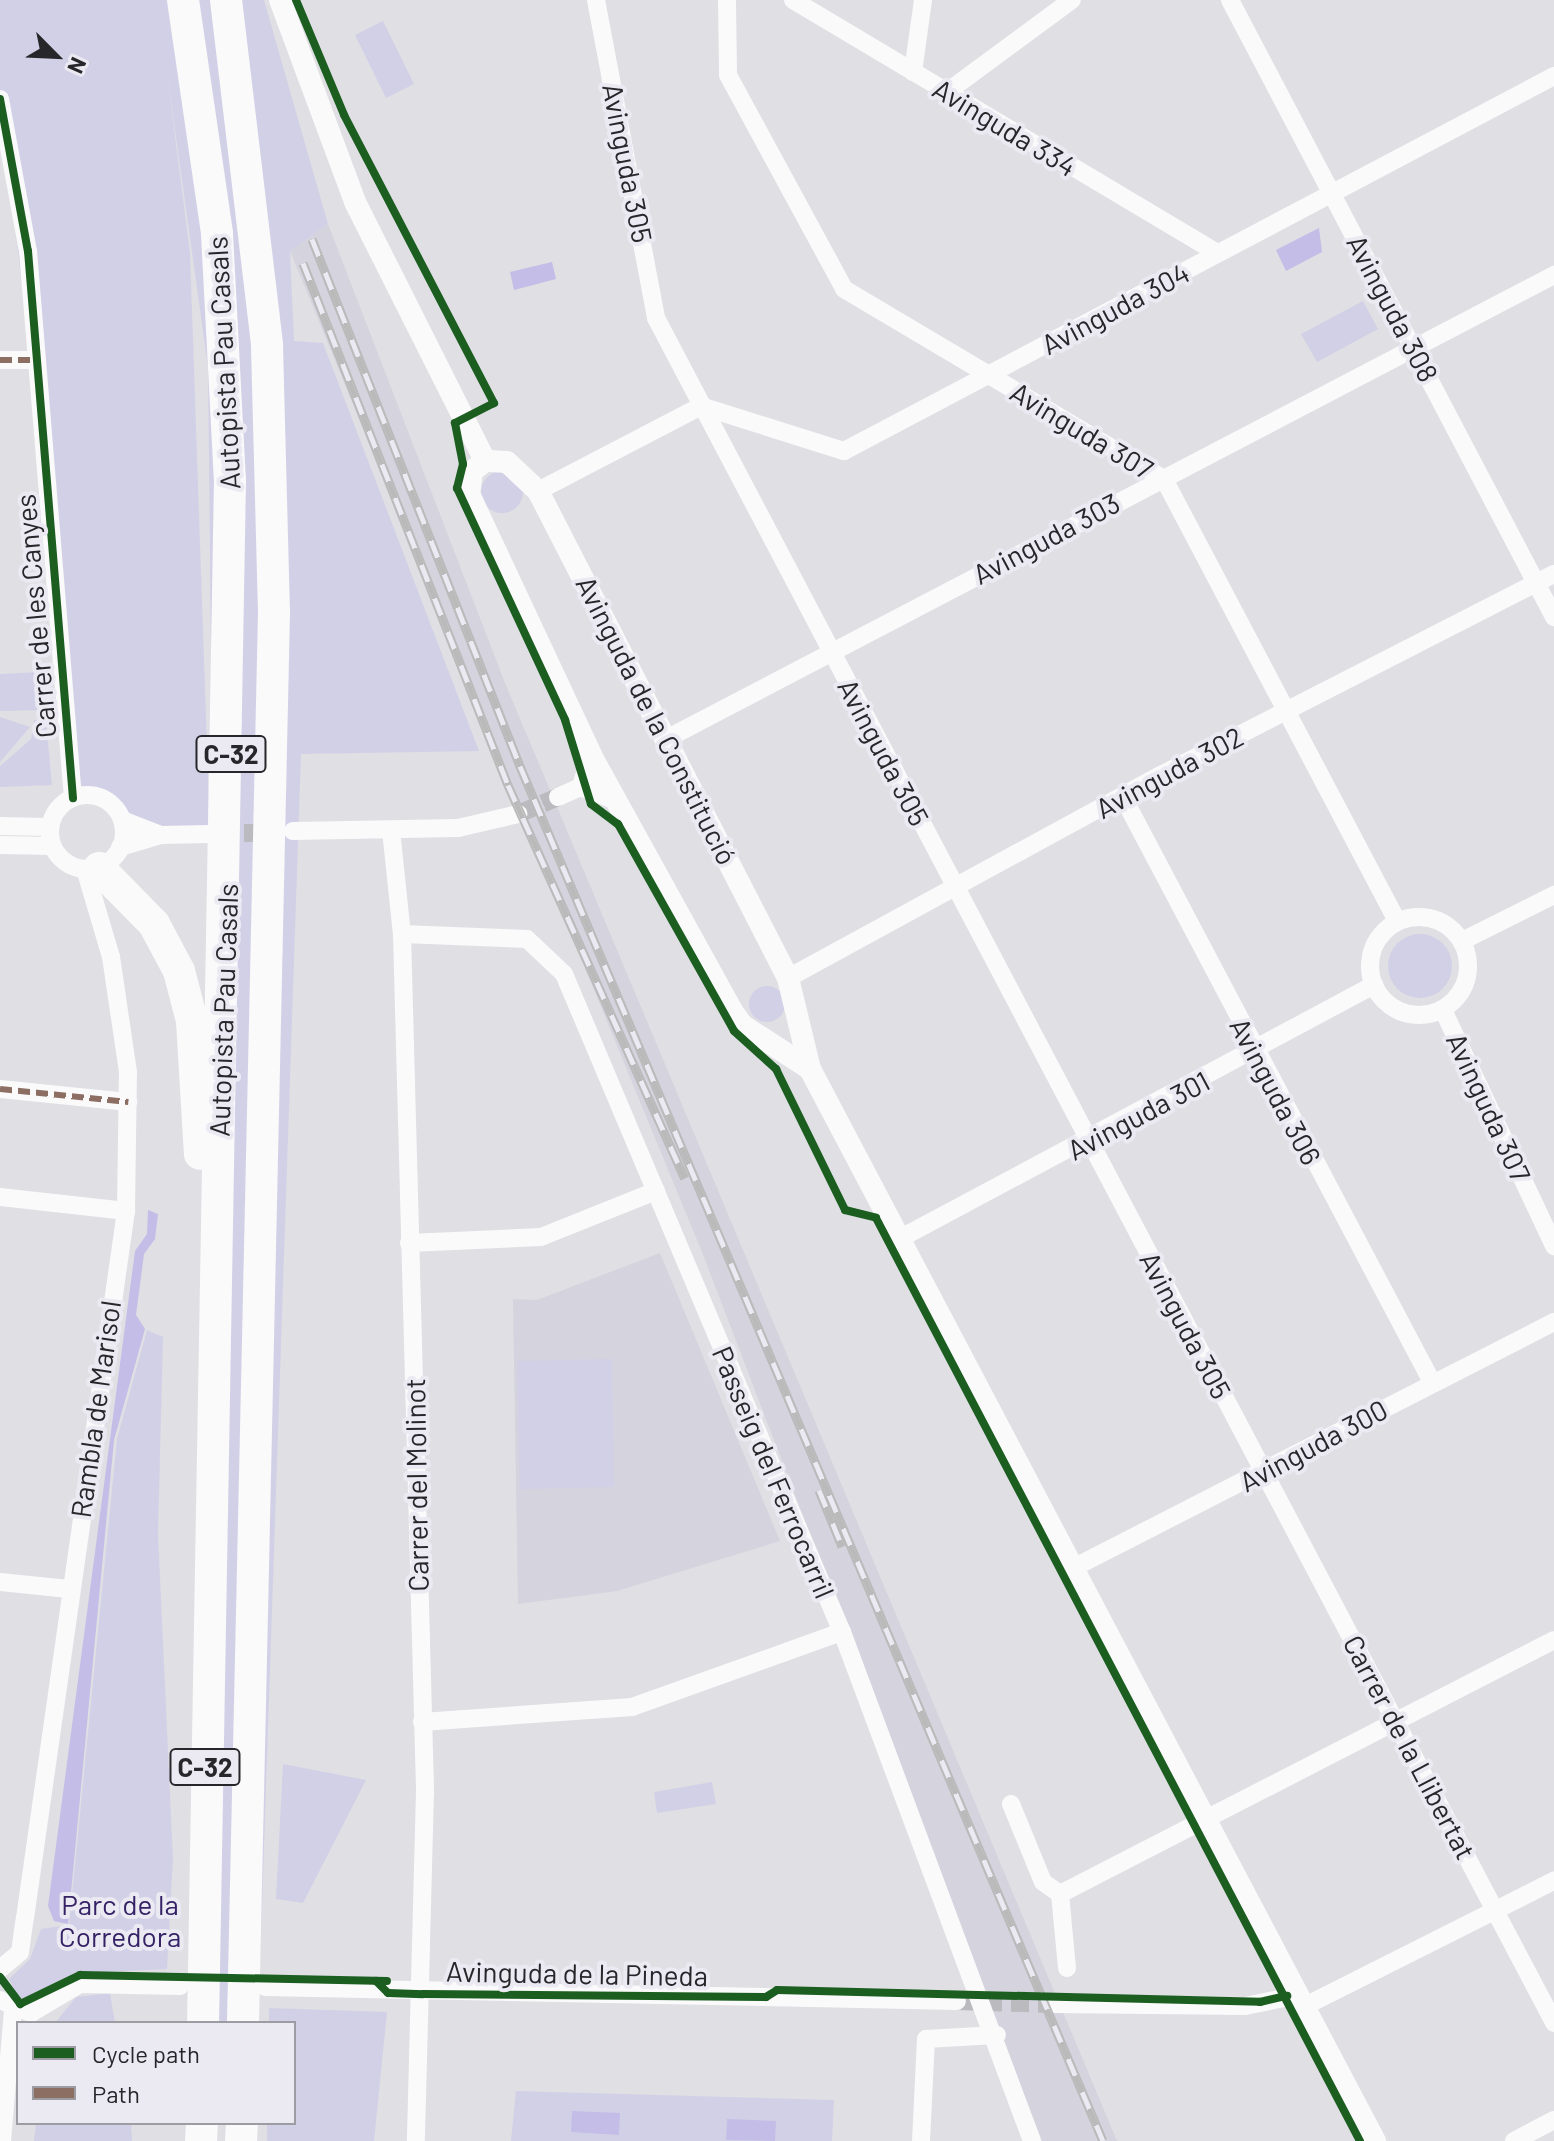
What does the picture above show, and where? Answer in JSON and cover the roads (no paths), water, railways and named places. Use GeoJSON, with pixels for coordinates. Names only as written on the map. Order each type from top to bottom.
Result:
{"type":"FeatureCollection","features":[{"type":"Feature","properties":{"kind":"highway","name":"Autopista Pau Casals"},"geometry":{"type":"LineString","coordinates":[[183,0],[217,234],[230,479],[229,827],[207,1511],[203,2021]]}},
{"type":"Feature","properties":{"kind":"highway","name":"Autopista Pau Casals"},"geometry":{"type":"LineString","coordinates":[[226,0],[267,346],[274,612],[243,2021]]}},
{"type":"Feature","properties":{"kind":"highway"},"geometry":{"type":"LineString","coordinates":[[102,861],[154,924],[188,999],[201,1174],[207,1511]]}},
{"type":"Feature","properties":{"kind":"street"},"geometry":{"type":"LineString","coordinates":[[280,0],[355,202],[485,461]]}},
{"type":"Feature","properties":{"kind":"street","name":"Avinguda 305"},"geometry":{"type":"LineString","coordinates":[[596,0],[656,318],[1263,1472]]}},
{"type":"Feature","properties":{"kind":"street","name":"Avinguda 307"},"geometry":{"type":"LineString","coordinates":[[727,0],[728,75],[844,289],[1164,479],[1284,713],[1397,921]]}},
{"type":"Feature","properties":{"kind":"street","name":"Avinguda 334"},"geometry":{"type":"LineString","coordinates":[[793,0],[1217,253]]}},
{"type":"Feature","properties":{"kind":"street"},"geometry":{"type":"LineString","coordinates":[[913,72],[923,0]]}},
{"type":"Feature","properties":{"kind":"street"},"geometry":{"type":"LineString","coordinates":[[947,92],[1072,0]]}},
{"type":"Feature","properties":{"kind":"street","name":"Avinguda 308"},"geometry":{"type":"LineString","coordinates":[[1230,0],[1417,350],[1554,617]]}},
{"type":"Feature","properties":{"kind":"street","name":"Avinguda 304"},"geometry":{"type":"LineString","coordinates":[[701,406],[844,451],[1554,76]]}},
{"type":"Feature","properties":{"kind":"street","name":"Carrer de les Canyes"},"geometry":{"type":"LineString","coordinates":[[0,99],[21,188],[73,798]]}},
{"type":"Feature","properties":{"kind":"street","name":"Avinguda 303"},"geometry":{"type":"LineString","coordinates":[[668,738],[1417,350],[1554,275]]}},
{"type":"Feature","properties":{"kind":"street"},"geometry":{"type":"LineString","coordinates":[[0,360],[35,360]]}},
{"type":"Feature","properties":{"kind":"street"},"geometry":{"type":"LineString","coordinates":[[538,491],[701,406]]}},
{"type":"Feature","properties":{"kind":"street","name":"Avinguda de la Constitució"},"geometry":{"type":"LineString","coordinates":[[810,1069],[732,1011],[592,757],[469,494],[472,471],[485,461],[507,462],[538,491],[668,738],[788,978],[793,1011],[810,1069],[1375,2141]]}},
{"type":"Feature","properties":{"kind":"street","name":"Avinguda 302"},"geometry":{"type":"LineString","coordinates":[[788,978],[957,890],[1123,797],[1554,574]]}},
{"type":"Feature","properties":{"kind":"street"},"geometry":{"type":"LineString","coordinates":[[583,786],[592,757]]}},
{"type":"Feature","properties":{"kind":"street"},"geometry":{"type":"LineString","coordinates":[[558,797],[583,786],[614,798]]}},
{"type":"Feature","properties":{"kind":"street","name":"Avinguda 306"},"geometry":{"type":"LineString","coordinates":[[1123,797],[1255,1053],[1432,1382]]}},
{"type":"Feature","properties":{"kind":"street"},"geometry":{"type":"LineString","coordinates":[[52,846],[49,827],[58,807],[73,798],[103,799],[122,820],[161,835],[210,834]]}},
{"type":"Feature","properties":{"kind":"street"},"geometry":{"type":"LineString","coordinates":[[293,831],[458,828],[518,814]]}},
{"type":"Feature","properties":{"kind":"street"},"geometry":{"type":"LineString","coordinates":[[102,861],[122,820]]}},
{"type":"Feature","properties":{"kind":"street"},"geometry":{"type":"LineString","coordinates":[[0,826],[49,827]]}},
{"type":"Feature","properties":{"kind":"street","name":"Carrer del Molinot"},"geometry":{"type":"LineString","coordinates":[[391,830],[402,934],[422,1722],[423,1994],[416,2141]]}},
{"type":"Feature","properties":{"kind":"street"},"geometry":{"type":"LineString","coordinates":[[0,845],[52,846],[102,861],[161,835]]}},
{"type":"Feature","properties":{"kind":"street","name":"Rambla de Marisol"},"geometry":{"type":"LineString","coordinates":[[0,1969],[20,1952],[69,1589],[126,1211],[128,1102],[102,861]]}},
{"type":"Feature","properties":{"kind":"street"},"geometry":{"type":"LineString","coordinates":[[1464,940],[1554,895]]}},
{"type":"Feature","properties":{"kind":"street"},"geometry":{"type":"LineString","coordinates":[[1426,917],[1464,940],[1461,994],[1444,1012],[1420,1017],[1395,1008],[1374,985],[1372,952],[1397,921],[1426,917]]}},
{"type":"Feature","properties":{"kind":"street","name":"Passeig del Ferrocarril"},"geometry":{"type":"LineString","coordinates":[[402,934],[507,934],[546,950],[564,974],[842,1632],[997,2035],[1032,2141]]}},
{"type":"Feature","properties":{"kind":"street","name":"Avinguda 301"},"geometry":{"type":"LineString","coordinates":[[899,1239],[1255,1053],[1374,985]]}},
{"type":"Feature","properties":{"kind":"street"},"geometry":{"type":"LineString","coordinates":[[767,1040],[783,1031],[793,1011]]}},
{"type":"Feature","properties":{"kind":"street","name":"Avinguda 307"},"geometry":{"type":"LineString","coordinates":[[1444,1012],[1554,1246]]}},
{"type":"Feature","properties":{"kind":"street"},"geometry":{"type":"LineString","coordinates":[[0,1089],[128,1102]]}},
{"type":"Feature","properties":{"kind":"street"},"geometry":{"type":"LineString","coordinates":[[409,1243],[541,1237],[656,1191]]}},
{"type":"Feature","properties":{"kind":"street"},"geometry":{"type":"LineString","coordinates":[[0,1197],[126,1211]]}},
{"type":"Feature","properties":{"kind":"street","name":"Avinguda 300"},"geometry":{"type":"LineString","coordinates":[[1073,1568],[1554,1322]]}},
{"type":"Feature","properties":{"kind":"street","name":"Carrer de la Llibertat"},"geometry":{"type":"LineString","coordinates":[[1263,1472],[1396,1718],[1554,2023]]}},
{"type":"Feature","properties":{"kind":"street"},"geometry":{"type":"LineString","coordinates":[[0,1582],[69,1589]]}},
{"type":"Feature","properties":{"kind":"street"},"geometry":{"type":"LineString","coordinates":[[422,1722],[632,1707],[842,1632]]}},
{"type":"Feature","properties":{"kind":"street"},"geometry":{"type":"LineString","coordinates":[[1060,1894],[1396,1718],[1554,1640]]}},
{"type":"Feature","properties":{"kind":"street"},"geometry":{"type":"LineString","coordinates":[[1011,1804],[1043,1882],[1060,1894],[1067,1968]]}},
{"type":"Feature","properties":{"kind":"street"},"geometry":{"type":"LineString","coordinates":[[1054,2004],[1245,2006],[1302,2000],[1554,1881]]}},
{"type":"Feature","properties":{"kind":"street"},"geometry":{"type":"LineString","coordinates":[[2,2141],[6,2006],[36,2012],[80,1984],[180,1986]]}},
{"type":"Feature","properties":{"kind":"street","name":"Avinguda de la Pineda"},"geometry":{"type":"LineString","coordinates":[[265,1987],[423,1994],[957,2001]]}},
{"type":"Feature","properties":{"kind":"street"},"geometry":{"type":"LineString","coordinates":[[921,2141],[920,2050],[926,2039],[997,2035]]}},
{"type":"Feature","properties":{"kind":"street"},"geometry":{"type":"LineString","coordinates":[[1514,2141],[1554,2120]]}},
{"type":"Feature","properties":{"kind":"tunnel"},"geometry":{"type":"LineString","coordinates":[[518,814],[558,797]]}},
{"type":"Feature","properties":{"kind":"tunnel"},"geometry":{"type":"LineString","coordinates":[[217,834],[276,832]]}},
{"type":"Feature","properties":{"kind":"tunnel"},"geometry":{"type":"LineString","coordinates":[[957,2001],[1054,2004]]}},
{"type":"Feature","properties":{"kind":"railway"},"geometry":{"type":"LineString","coordinates":[[312,239],[520,766],[1103,2141]]}},
{"type":"Feature","properties":{"kind":"railway"},"geometry":{"type":"LineString","coordinates":[[303,263],[508,785],[685,1178]]}},
{"type":"Feature","properties":{"kind":"railway"},"geometry":{"type":"LineString","coordinates":[[819,1490],[842,1546]]}},
{"type":"Feature","properties":{"kind":"park label","name":"Parc de la Corredora"},"geometry":{"type":"Point","coordinates":[120,1920]}}]}
